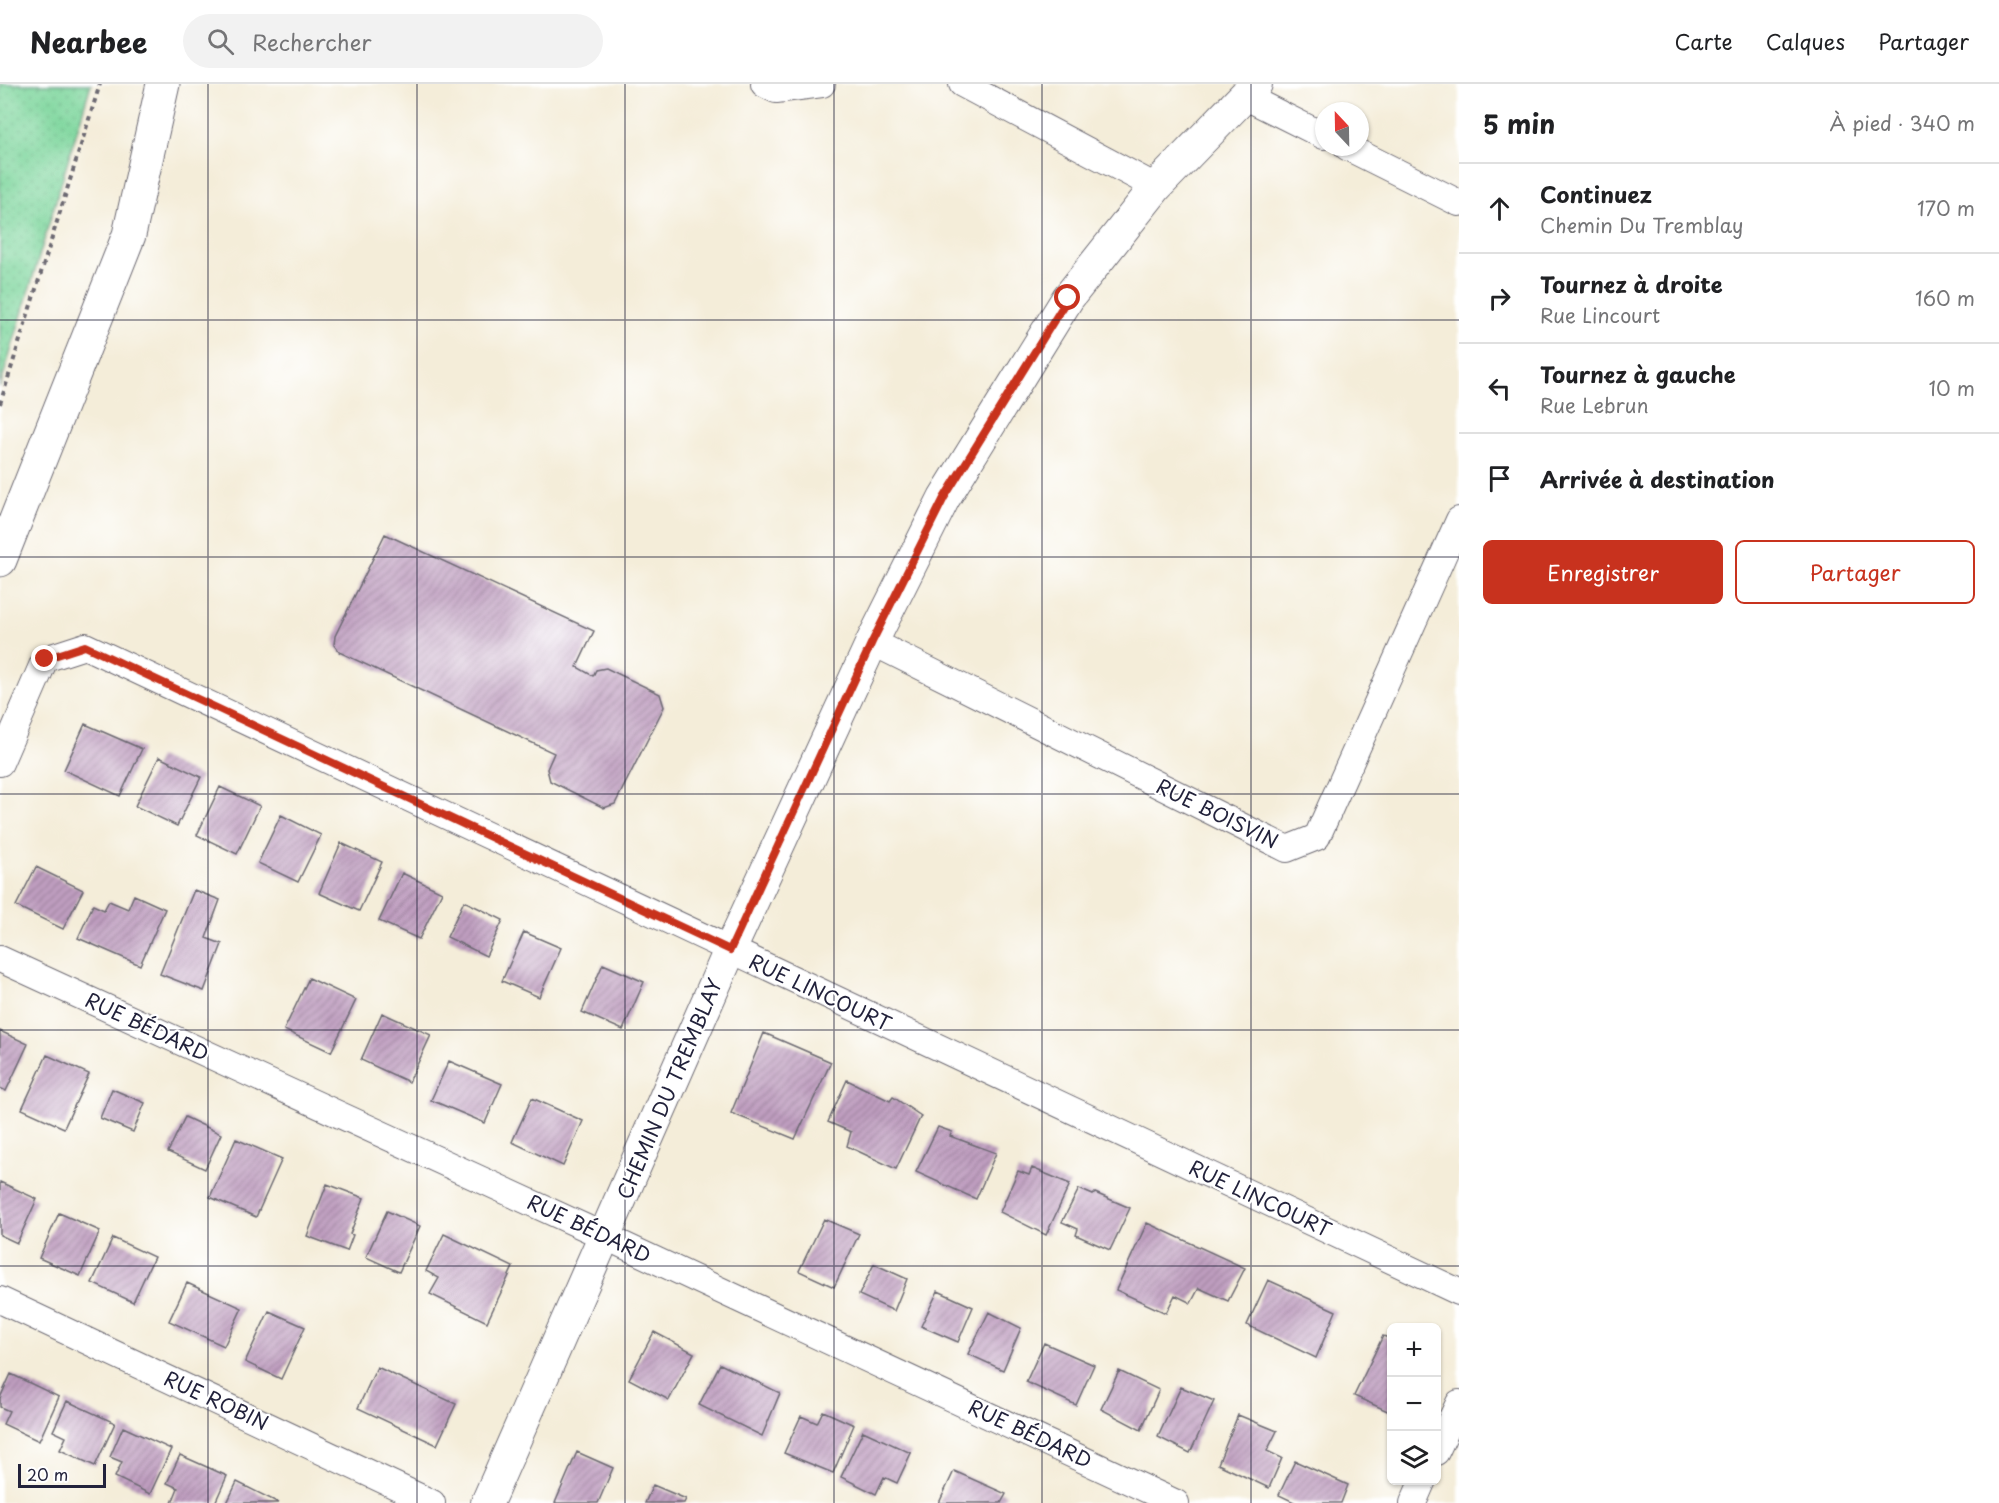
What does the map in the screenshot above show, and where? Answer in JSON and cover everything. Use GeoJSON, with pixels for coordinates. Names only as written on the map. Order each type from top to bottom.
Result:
{"type":"FeatureCollection","features":[{"type":"Feature","properties":{"kind":"main road"},"geometry":{"type":"LineString","coordinates":[[0,560],[129,235],[163,84]]}},
{"type":"Feature","properties":{"kind":"street"},"geometry":{"type":"LineString","coordinates":[[764,84],[776,90],[822,84]]}},
{"type":"Feature","properties":{"kind":"street"},"geometry":{"type":"LineString","coordinates":[[962,84],[1156,188]]}},
{"type":"Feature","properties":{"kind":"street"},"geometry":{"type":"LineString","coordinates":[[1250,90],[1315,130]]}},
{"type":"Feature","properties":{"kind":"street","name":"CHEMIN DU TREMBLAY"},"geometry":{"type":"LineString","coordinates":[[487,1503],[606,1237],[730,950],[872,642],[944,498],[1068,298],[1156,188],[1250,90]]}},
{"type":"Feature","properties":{"kind":"street"},"geometry":{"type":"LineString","coordinates":[[1365,156],[1459,202]]}},
{"type":"Feature","properties":{"kind":"street","name":"RUE BOISVIN"},"geometry":{"type":"LineString","coordinates":[[872,642],[1287,849],[1317,837],[1459,520]]}},
{"type":"Feature","properties":{"kind":"street","name":"RUE LINCOURT"},"geometry":{"type":"LineString","coordinates":[[0,763],[45,659],[85,646],[1459,1292]]}},
{"type":"Feature","properties":{"kind":"street","name":"RUE BÉDARD"},"geometry":{"type":"LineString","coordinates":[[0,959],[606,1237],[1176,1503]]}},
{"type":"Feature","properties":{"kind":"street","name":"RUE ROBIN"},"geometry":{"type":"LineString","coordinates":[[0,1300],[432,1503]]}},
{"type":"Feature","properties":{"kind":"street"},"geometry":{"type":"LineString","coordinates":[[1441,1443],[1459,1403]]}},
{"type":"Feature","properties":{"kind":"street"},"geometry":{"type":"LineString","coordinates":[[1413,1503],[1422,1485]]}},
{"type":"Feature","properties":{"kind":"path"},"geometry":{"type":"LineString","coordinates":[[0,404],[100,84]]}},
{"type":"Feature","properties":{"kind":"green space"},"geometry":{"type":"Polygon","coordinates":[[[0,84],[91,84],[0,387],[0,84]]]}},
{"type":"Feature","properties":{"kind":"building"},"geometry":{"type":"Polygon","coordinates":[[[385,534],[594,631],[577,667],[593,676],[596,670],[606,668],[660,694],[664,707],[615,804],[604,808],[550,781],[547,769],[554,753],[339,652],[334,645],[335,636],[385,534]]]}},
{"type":"Feature","properties":{"kind":"building"},"geometry":{"type":"Polygon","coordinates":[[[85,724],[142,749],[120,796],[64,770],[85,724]]]}},
{"type":"Feature","properties":{"kind":"building"},"geometry":{"type":"Polygon","coordinates":[[[159,757],[201,777],[177,826],[135,806],[159,757]]]}},
{"type":"Feature","properties":{"kind":"building"},"geometry":{"type":"Polygon","coordinates":[[[220,787],[260,806],[237,854],[197,835],[220,787]]]}},
{"type":"Feature","properties":{"kind":"building"},"geometry":{"type":"Polygon","coordinates":[[[281,815],[321,835],[298,882],[258,863],[281,815]]]}},
{"type":"Feature","properties":{"kind":"building"},"geometry":{"type":"Polygon","coordinates":[[[341,843],[382,862],[359,911],[319,893],[341,843]]]}},
{"type":"Feature","properties":{"kind":"building"},"geometry":{"type":"Polygon","coordinates":[[[36,867],[83,890],[63,929],[16,906],[36,867]]]}},
{"type":"Feature","properties":{"kind":"building"},"geometry":{"type":"Polygon","coordinates":[[[402,873],[442,892],[419,939],[379,921],[402,873]]]}},
{"type":"Feature","properties":{"kind":"building"},"geometry":{"type":"Polygon","coordinates":[[[194,890],[220,900],[206,938],[222,944],[204,991],[160,974],[194,890]]]}},
{"type":"Feature","properties":{"kind":"building"},"geometry":{"type":"Polygon","coordinates":[[[134,895],[165,909],[140,965],[78,938],[93,905],[104,910],[109,901],[128,909],[134,895]]]}},
{"type":"Feature","properties":{"kind":"building"},"geometry":{"type":"Polygon","coordinates":[[[464,901],[503,920],[486,956],[447,937],[464,901]]]}},
{"type":"Feature","properties":{"kind":"building"},"geometry":{"type":"Polygon","coordinates":[[[524,932],[561,948],[539,997],[502,981],[524,932]]]}},
{"type":"Feature","properties":{"kind":"building"},"geometry":{"type":"Polygon","coordinates":[[[603,964],[644,982],[623,1030],[582,1012],[603,964]]]}},
{"type":"Feature","properties":{"kind":"building"},"geometry":{"type":"Polygon","coordinates":[[[309,978],[356,1000],[331,1052],[284,1030],[309,978]]]}},
{"type":"Feature","properties":{"kind":"building"},"geometry":{"type":"Polygon","coordinates":[[[382,1013],[431,1035],[409,1082],[361,1060],[382,1013]]]}},
{"type":"Feature","properties":{"kind":"building"},"geometry":{"type":"Polygon","coordinates":[[[0,1031],[28,1044],[6,1091],[0,1088],[0,1031]]]}},
{"type":"Feature","properties":{"kind":"building"},"geometry":{"type":"Polygon","coordinates":[[[764,1033],[831,1062],[795,1139],[731,1113],[764,1033]]]}},
{"type":"Feature","properties":{"kind":"building"},"geometry":{"type":"Polygon","coordinates":[[[47,1055],[89,1074],[64,1128],[22,1109],[47,1055]]]}},
{"type":"Feature","properties":{"kind":"building"},"geometry":{"type":"Polygon","coordinates":[[[449,1061],[502,1084],[485,1123],[431,1100],[449,1061]]]}},
{"type":"Feature","properties":{"kind":"building"},"geometry":{"type":"Polygon","coordinates":[[[847,1080],[890,1101],[893,1097],[921,1116],[896,1169],[847,1146],[851,1132],[828,1122],[847,1080]]]}},
{"type":"Feature","properties":{"kind":"building"},"geometry":{"type":"Polygon","coordinates":[[[112,1089],[145,1103],[133,1132],[100,1118],[112,1089]]]}},
{"type":"Feature","properties":{"kind":"building"},"geometry":{"type":"Polygon","coordinates":[[[532,1098],[583,1121],[563,1166],[512,1142],[532,1098]]]}},
{"type":"Feature","properties":{"kind":"building"},"geometry":{"type":"Polygon","coordinates":[[[185,1117],[221,1134],[205,1169],[168,1152],[185,1117]]]}},
{"type":"Feature","properties":{"kind":"building"},"geometry":{"type":"Polygon","coordinates":[[[938,1127],[952,1132],[950,1136],[996,1153],[976,1199],[916,1172],[938,1127]]]}},
{"type":"Feature","properties":{"kind":"building"},"geometry":{"type":"Polygon","coordinates":[[[236,1139],[282,1159],[256,1217],[210,1197],[236,1139]]]}},
{"type":"Feature","properties":{"kind":"building"},"geometry":{"type":"Polygon","coordinates":[[[1032,1168],[1070,1184],[1046,1235],[1000,1212],[1018,1171],[1029,1175],[1032,1168]]]}},
{"type":"Feature","properties":{"kind":"building"},"geometry":{"type":"Polygon","coordinates":[[[0,1182],[37,1199],[17,1243],[0,1235],[0,1182]]]}},
{"type":"Feature","properties":{"kind":"building"},"geometry":{"type":"Polygon","coordinates":[[[327,1184],[364,1198],[350,1234],[353,1235],[347,1251],[307,1236],[327,1184]]]}},
{"type":"Feature","properties":{"kind":"building"},"geometry":{"type":"Polygon","coordinates":[[[1079,1189],[1093,1195],[1095,1193],[1130,1208],[1110,1250],[1076,1235],[1078,1229],[1062,1222],[1079,1189]]]}},
{"type":"Feature","properties":{"kind":"building"},"geometry":{"type":"Polygon","coordinates":[[[387,1211],[420,1226],[399,1272],[366,1257],[387,1211]]]}},
{"type":"Feature","properties":{"kind":"building"},"geometry":{"type":"Polygon","coordinates":[[[59,1213],[100,1231],[80,1276],[39,1258],[59,1213]]]}},
{"type":"Feature","properties":{"kind":"building"},"geometry":{"type":"Polygon","coordinates":[[[824,1219],[859,1234],[834,1287],[799,1271],[824,1219]]]}},
{"type":"Feature","properties":{"kind":"building"},"geometry":{"type":"Polygon","coordinates":[[[1147,1223],[1245,1268],[1228,1301],[1199,1288],[1191,1303],[1175,1295],[1166,1313],[1116,1290],[1147,1223]]]}},
{"type":"Feature","properties":{"kind":"building"},"geometry":{"type":"Polygon","coordinates":[[[444,1234],[513,1267],[487,1322],[430,1294],[439,1278],[426,1271],[444,1234]]]}},
{"type":"Feature","properties":{"kind":"building"},"geometry":{"type":"Polygon","coordinates":[[[113,1238],[154,1257],[133,1302],[92,1283],[113,1238]]]}},
{"type":"Feature","properties":{"kind":"building"},"geometry":{"type":"Polygon","coordinates":[[[874,1264],[907,1279],[894,1311],[859,1295],[874,1264]]]}},
{"type":"Feature","properties":{"kind":"building"},"geometry":{"type":"Polygon","coordinates":[[[1268,1280],[1336,1311],[1316,1358],[1247,1325],[1268,1280]]]}},
{"type":"Feature","properties":{"kind":"building"},"geometry":{"type":"Polygon","coordinates":[[[187,1283],[242,1308],[224,1346],[169,1321],[187,1283]]]}},
{"type":"Feature","properties":{"kind":"building"},"geometry":{"type":"Polygon","coordinates":[[[938,1291],[973,1307],[958,1342],[921,1326],[938,1291]]]}},
{"type":"Feature","properties":{"kind":"building"},"geometry":{"type":"Polygon","coordinates":[[[269,1311],[305,1327],[281,1379],[245,1362],[269,1311]]]}},
{"type":"Feature","properties":{"kind":"building"},"geometry":{"type":"Polygon","coordinates":[[[989,1312],[1021,1328],[1003,1370],[968,1354],[989,1312]]]}},
{"type":"Feature","properties":{"kind":"building"},"geometry":{"type":"Polygon","coordinates":[[[654,1332],[694,1353],[669,1400],[629,1379],[654,1332]]]}},
{"type":"Feature","properties":{"kind":"building"},"geometry":{"type":"Polygon","coordinates":[[[1383,1336],[1387,1337],[1387,1411],[1354,1396],[1383,1336]]]}},
{"type":"Feature","properties":{"kind":"building"},"geometry":{"type":"Polygon","coordinates":[[[1044,1343],[1094,1365],[1076,1405],[1026,1382],[1044,1343]]]}},
{"type":"Feature","properties":{"kind":"building"},"geometry":{"type":"Polygon","coordinates":[[[720,1364],[780,1393],[762,1436],[699,1405],[720,1364]]]}},
{"type":"Feature","properties":{"kind":"building"},"geometry":{"type":"Polygon","coordinates":[[[377,1367],[456,1404],[437,1445],[358,1408],[377,1367]]]}},
{"type":"Feature","properties":{"kind":"building"},"geometry":{"type":"Polygon","coordinates":[[[1119,1371],[1159,1390],[1141,1430],[1101,1409],[1119,1371]]]}},
{"type":"Feature","properties":{"kind":"building"},"geometry":{"type":"Polygon","coordinates":[[[11,1374],[59,1397],[39,1441],[3,1424],[9,1411],[0,1407],[0,1398],[11,1374]]]}},
{"type":"Feature","properties":{"kind":"building"},"geometry":{"type":"Polygon","coordinates":[[[1181,1387],[1214,1401],[1190,1453],[1158,1437],[1181,1387]]]}},
{"type":"Feature","properties":{"kind":"building"},"geometry":{"type":"Polygon","coordinates":[[[67,1401],[115,1423],[95,1466],[60,1450],[66,1437],[53,1431],[67,1401]]]}},
{"type":"Feature","properties":{"kind":"building"},"geometry":{"type":"Polygon","coordinates":[[[823,1411],[854,1425],[833,1473],[784,1453],[801,1416],[817,1423],[823,1411]]]}},
{"type":"Feature","properties":{"kind":"building"},"geometry":{"type":"Polygon","coordinates":[[[1238,1415],[1277,1431],[1267,1451],[1282,1458],[1269,1488],[1218,1464],[1238,1415]]]}},
{"type":"Feature","properties":{"kind":"building"},"geometry":{"type":"Polygon","coordinates":[[[123,1427],[171,1449],[150,1494],[115,1477],[122,1462],[110,1457],[123,1427]]]}},
{"type":"Feature","properties":{"kind":"building"},"geometry":{"type":"Polygon","coordinates":[[[863,1431],[911,1453],[897,1483],[884,1477],[876,1494],[841,1477],[863,1431]]]}},
{"type":"Feature","properties":{"kind":"building"},"geometry":{"type":"Polygon","coordinates":[[[577,1452],[613,1468],[598,1503],[555,1503],[577,1452]]]}},
{"type":"Feature","properties":{"kind":"building"},"geometry":{"type":"Polygon","coordinates":[[[180,1455],[227,1476],[215,1503],[172,1503],[178,1488],[167,1483],[180,1455]]]}},
{"type":"Feature","properties":{"kind":"building"},"geometry":{"type":"Polygon","coordinates":[[[1295,1461],[1348,1485],[1341,1503],[1296,1503],[1279,1495],[1295,1461]]]}},
{"type":"Feature","properties":{"kind":"building"},"geometry":{"type":"Polygon","coordinates":[[[954,1471],[1006,1494],[1001,1503],[939,1503],[954,1471]]]}},
{"type":"Feature","properties":{"kind":"building"},"geometry":{"type":"Polygon","coordinates":[[[237,1482],[279,1503],[227,1503],[237,1482]]]}},
{"type":"Feature","properties":{"kind":"building"},"geometry":{"type":"Polygon","coordinates":[[[653,1485],[686,1499],[684,1503],[645,1503],[653,1485]]]}},
{"type":"Feature","properties":{"kind":"route"},"geometry":{"type":"LineString","coordinates":[[45,659],[85,646],[730,950],[872,642],[944,498],[1068,298]]}}]}
